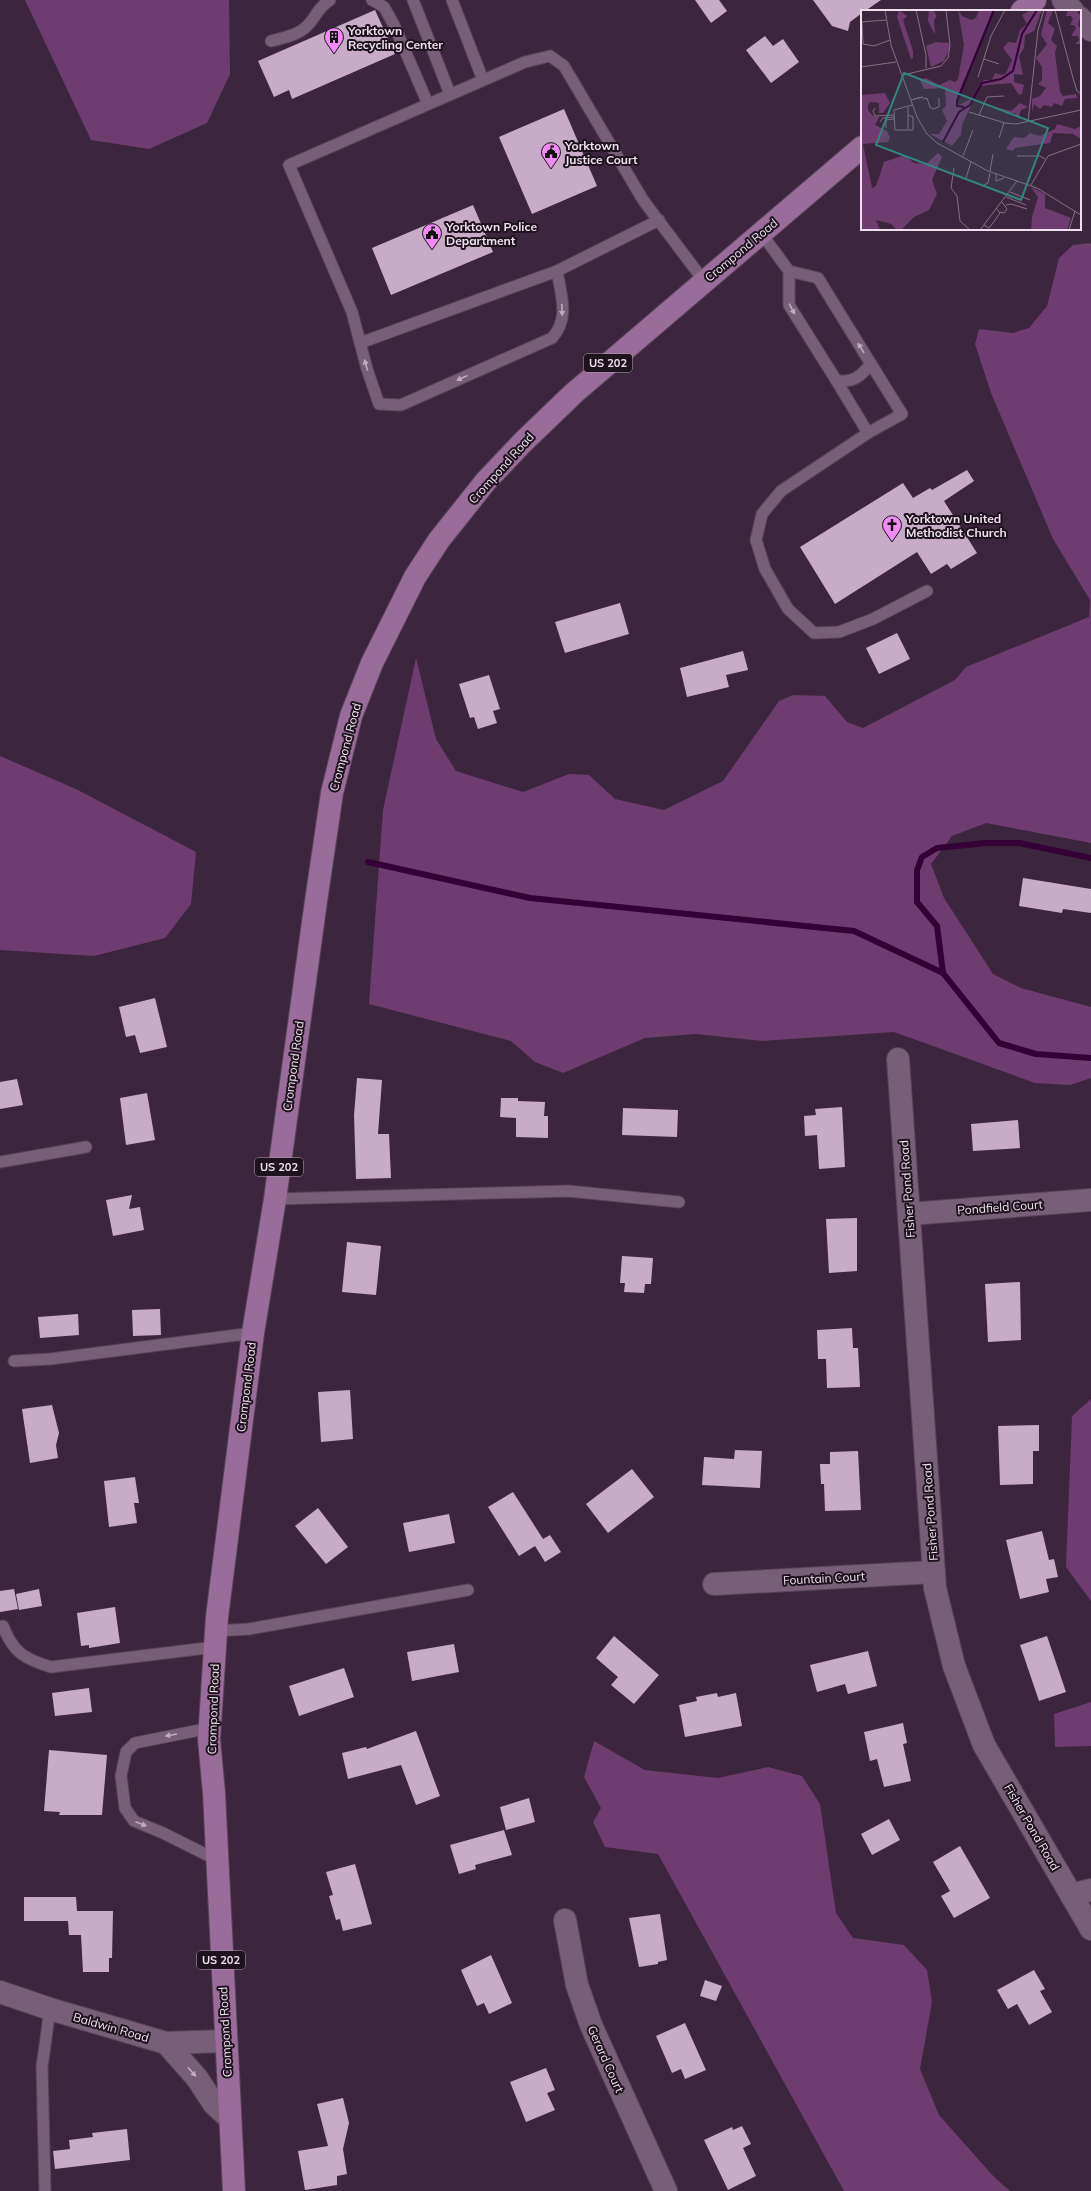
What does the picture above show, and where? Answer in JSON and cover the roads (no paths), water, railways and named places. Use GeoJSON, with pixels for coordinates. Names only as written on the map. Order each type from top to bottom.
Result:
{"type":"FeatureCollection","features":[{"type":"Feature","properties":{"kind":"highway"},"geometry":{"type":"LineString","coordinates":[[1023,10],[1035,0]]}},
{"type":"Feature","properties":{"kind":"highway","name":"Crompond Road"},"geometry":{"type":"LineString","coordinates":[[234,2191],[225,2041],[210,1728],[215,1639],[253,1333],[275,1199],[332,793],[351,716],[394,616],[415,577],[440,540],[486,481],[522,443],[574,393],[861,148]]}},
{"type":"Feature","properties":{"kind":"street"},"geometry":{"type":"LineString","coordinates":[[1063,0],[1072,10]]}},
{"type":"Feature","properties":{"kind":"street"},"geometry":{"type":"LineString","coordinates":[[1081,19],[1091,30]]}},
{"type":"Feature","properties":{"kind":"street","name":"Fisher Pond Road"},"geometry":{"type":"LineString","coordinates":[[898,1059],[935,1588],[954,1666],[984,1745],[1081,1893],[1091,1929]]}},
{"type":"Feature","properties":{"kind":"street","name":"Pondfield Court"},"geometry":{"type":"LineString","coordinates":[[909,1214],[1091,1200]]}},
{"type":"Feature","properties":{"kind":"street","name":"Fountain Court"},"geometry":{"type":"LineString","coordinates":[[714,1584],[934,1572]]}},
{"type":"Feature","properties":{"kind":"street","name":"Gerard Court"},"geometry":{"type":"LineString","coordinates":[[565,1920],[577,1985],[591,2025],[666,2191]]}},
{"type":"Feature","properties":{"kind":"street","name":"Baldwin Road"},"geometry":{"type":"LineString","coordinates":[[0,1992],[50,2009],[166,2043],[225,2041]]}},
{"type":"Feature","properties":{"kind":"street"},"geometry":{"type":"LineString","coordinates":[[166,2043],[197,2078],[214,2104],[229,2118]]}},
{"type":"Feature","properties":{"kind":"lane"},"geometry":{"type":"LineString","coordinates":[[271,41],[290,36],[308,26],[319,7],[330,0]]}},
{"type":"Feature","properties":{"kind":"lane"},"geometry":{"type":"LineString","coordinates":[[372,0],[384,7],[394,25],[428,104]]}},
{"type":"Feature","properties":{"kind":"lane"},"geometry":{"type":"LineString","coordinates":[[414,0],[450,94]]}},
{"type":"Feature","properties":{"kind":"lane"},"geometry":{"type":"LineString","coordinates":[[452,0],[483,80]]}},
{"type":"Feature","properties":{"kind":"lane"},"geometry":{"type":"LineString","coordinates":[[557,271],[564,312],[560,330],[552,338],[401,405],[379,404],[352,312],[289,165],[525,62],[550,56],[564,66],[643,200],[704,281]]}},
{"type":"Feature","properties":{"kind":"lane"},"geometry":{"type":"LineString","coordinates":[[360,343],[557,271],[659,220]]}},
{"type":"Feature","properties":{"kind":"lane"},"geometry":{"type":"LineString","coordinates":[[761,232],[789,271],[789,305],[868,433]]}},
{"type":"Feature","properties":{"kind":"lane"},"geometry":{"type":"LineString","coordinates":[[789,271],[818,278],[902,414],[868,433],[782,491],[762,514],[756,540],[765,569],[788,609],[814,633],[839,632],[873,619],[927,591]]}},
{"type":"Feature","properties":{"kind":"lane"},"geometry":{"type":"LineString","coordinates":[[836,380],[846,382],[862,374],[871,364]]}},
{"type":"Feature","properties":{"kind":"lane"},"geometry":{"type":"LineString","coordinates":[[0,1162],[86,1147]]}},
{"type":"Feature","properties":{"kind":"lane"},"geometry":{"type":"LineString","coordinates":[[275,1199],[568,1191],[679,1202]]}},
{"type":"Feature","properties":{"kind":"lane"},"geometry":{"type":"LineString","coordinates":[[14,1361],[50,1359],[253,1333]]}},
{"type":"Feature","properties":{"kind":"lane"},"geometry":{"type":"LineString","coordinates":[[3,1626],[9,1642],[29,1661],[51,1667],[215,1639],[249,1629],[468,1590]]}},
{"type":"Feature","properties":{"kind":"lane"},"geometry":{"type":"LineString","coordinates":[[210,1728],[135,1743],[126,1752],[121,1776],[126,1808],[134,1821],[163,1833],[217,1860]]}},
{"type":"Feature","properties":{"kind":"lane"},"geometry":{"type":"LineString","coordinates":[[45,2191],[42,2067],[50,2009]]}},
{"type":"Feature","properties":{"kind":"waterway"},"geometry":{"type":"LineString","coordinates":[[943,973],[937,926],[917,902],[917,870],[922,857],[937,848],[986,843],[1019,843],[1091,858]]}},
{"type":"Feature","properties":{"kind":"waterway"},"geometry":{"type":"LineString","coordinates":[[368,862],[530,898],[854,931],[943,973],[999,1043],[1036,1054],[1091,1058]]}},
{"type":"Feature","properties":{"kind":"place","name":"Yorktown Recycling Center"},"geometry":{"type":"Point","coordinates":[334,54]}},
{"type":"Feature","properties":{"kind":"place","name":"Yorktown Justice Court"},"geometry":{"type":"Point","coordinates":[551,169]}},
{"type":"Feature","properties":{"kind":"place","name":"Yorktown Police Department"},"geometry":{"type":"Point","coordinates":[432,250]}},
{"type":"Feature","properties":{"kind":"place","name":"Yorktown United Methodist Church"},"geometry":{"type":"Point","coordinates":[892,542]}}]}
